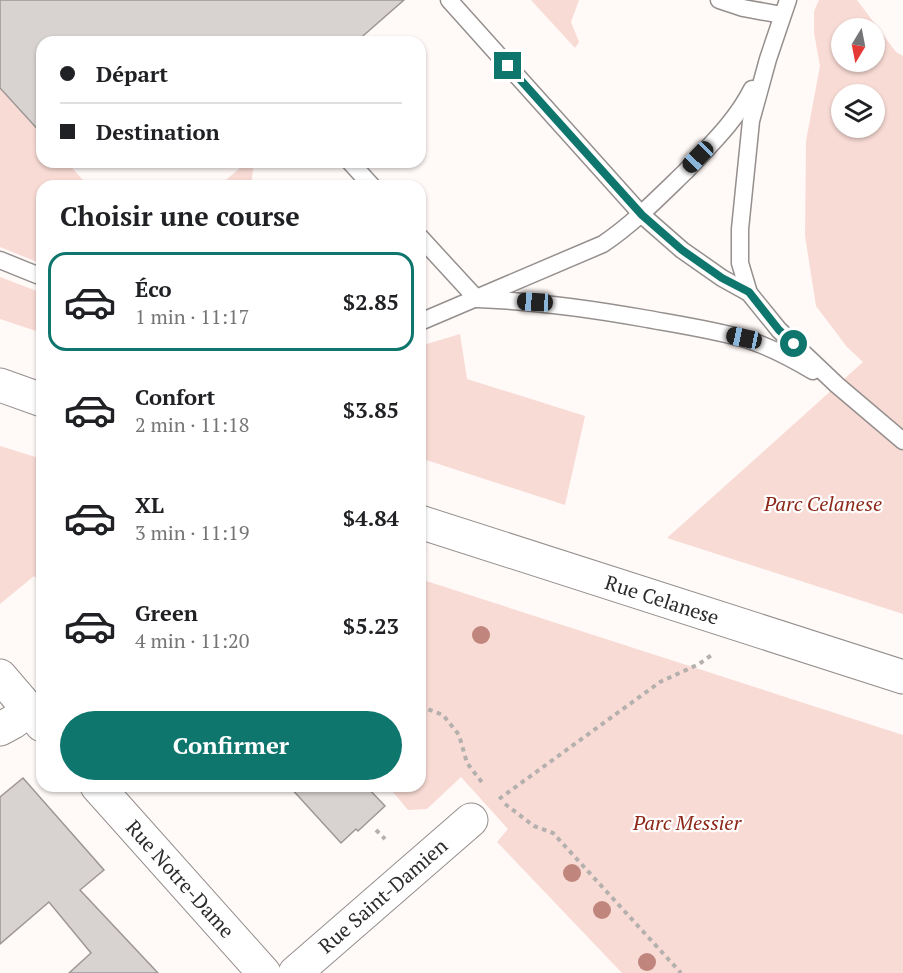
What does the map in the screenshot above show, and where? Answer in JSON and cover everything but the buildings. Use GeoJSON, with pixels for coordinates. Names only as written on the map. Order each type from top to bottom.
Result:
{"type":"FeatureCollection","features":[{"type":"Feature","properties":{"kind":"street"},"geometry":{"type":"LineString","coordinates":[[0,385],[36,398]]}},
{"type":"Feature","properties":{"kind":"street","name":"Rue Celanese"},"geometry":{"type":"LineString","coordinates":[[426,524],[903,677]]}},
{"type":"Feature","properties":{"kind":"street"},"geometry":{"type":"LineString","coordinates":[[0,676],[35,717],[13,722],[0,729]]}},
{"type":"Feature","properties":{"kind":"street","name":"Rue Notre-Dame"},"geometry":{"type":"LineString","coordinates":[[102,792],[264,973]]}},
{"type":"Feature","properties":{"kind":"street","name":"Rue Saint-Damien"},"geometry":{"type":"LineString","coordinates":[[295,973],[482,812]]}},
{"type":"Feature","properties":{"kind":"lane"},"geometry":{"type":"LineString","coordinates":[[449,0],[642,215],[682,250],[722,278],[749,292]]}},
{"type":"Feature","properties":{"kind":"lane"},"geometry":{"type":"LineString","coordinates":[[719,0],[743,8],[785,8],[751,121],[740,229],[740,262],[749,292],[779,330],[837,385],[903,441]]}},
{"type":"Feature","properties":{"kind":"lane"},"geometry":{"type":"LineString","coordinates":[[426,320],[603,244],[642,215],[742,109],[768,59]]}},
{"type":"Feature","properties":{"kind":"lane"},"geometry":{"type":"LineString","coordinates":[[356,168],[366,180]]}},
{"type":"Feature","properties":{"kind":"lane"},"geometry":{"type":"LineString","coordinates":[[426,244],[477,299],[577,307],[744,338],[789,357],[837,385]]}},
{"type":"Feature","properties":{"kind":"lane"},"geometry":{"type":"LineString","coordinates":[[0,260],[36,275]]}},
{"type":"Feature","properties":{"kind":"path"},"geometry":{"type":"LineString","coordinates":[[482,812],[660,682],[699,664]]}},
{"type":"Feature","properties":{"kind":"path"},"geometry":{"type":"LineString","coordinates":[[426,708],[443,715],[459,735],[467,763],[486,787]]}},
{"type":"Feature","properties":{"kind":"path"},"geometry":{"type":"LineString","coordinates":[[492,793],[534,826],[553,833],[681,973]]}},
{"type":"Feature","properties":{"kind":"path"},"geometry":{"type":"LineString","coordinates":[[376,830],[385,839]]}},
{"type":"Feature","properties":{"kind":"green space"},"geometry":{"type":"Polygon","coordinates":[[[531,0],[579,0],[571,22],[579,42],[575,48],[531,0]]]}},
{"type":"Feature","properties":{"kind":"green space","name":"Parc Celanese"},"geometry":{"type":"Polygon","coordinates":[[[819,0],[857,0],[870,18],[831,18],[831,72],[885,72],[885,37],[896,52],[903,56],[903,614],[667,538],[863,362],[847,347],[816,306],[805,236],[806,141],[820,66],[814,33],[814,11],[819,0]]]}},
{"type":"Feature","properties":{"kind":"green space"},"geometry":{"type":"Polygon","coordinates":[[[0,88],[36,127],[36,168],[72,168],[83,180],[36,180],[36,262],[0,247],[0,88]]]}},
{"type":"Feature","properties":{"kind":"green space"},"geometry":{"type":"Polygon","coordinates":[[[240,168],[253,168],[252,180],[226,180],[240,168]]]}},
{"type":"Feature","properties":{"kind":"green space"},"geometry":{"type":"Polygon","coordinates":[[[0,277],[36,291],[36,331],[0,319],[0,277]]]}},
{"type":"Feature","properties":{"kind":"green space"},"geometry":{"type":"Polygon","coordinates":[[[460,334],[467,379],[585,416],[565,505],[426,460],[426,344],[460,334]]]}},
{"type":"Feature","properties":{"kind":"green space"},"geometry":{"type":"Polygon","coordinates":[[[0,446],[36,457],[36,578],[34,576],[0,604],[0,446]]]}},
{"type":"Feature","properties":{"kind":"green space","name":"Parc Messier"},"geometry":{"type":"Polygon","coordinates":[[[426,581],[903,735],[903,973],[622,973],[497,842],[508,829],[461,777],[427,809],[408,810],[393,792],[426,792],[426,581]]]}},
{"type":"Feature","properties":{"kind":"route"},"geometry":{"type":"LineString","coordinates":[[508,66],[642,215],[682,250],[722,278],[749,292],[779,330],[794,344]]}}]}
